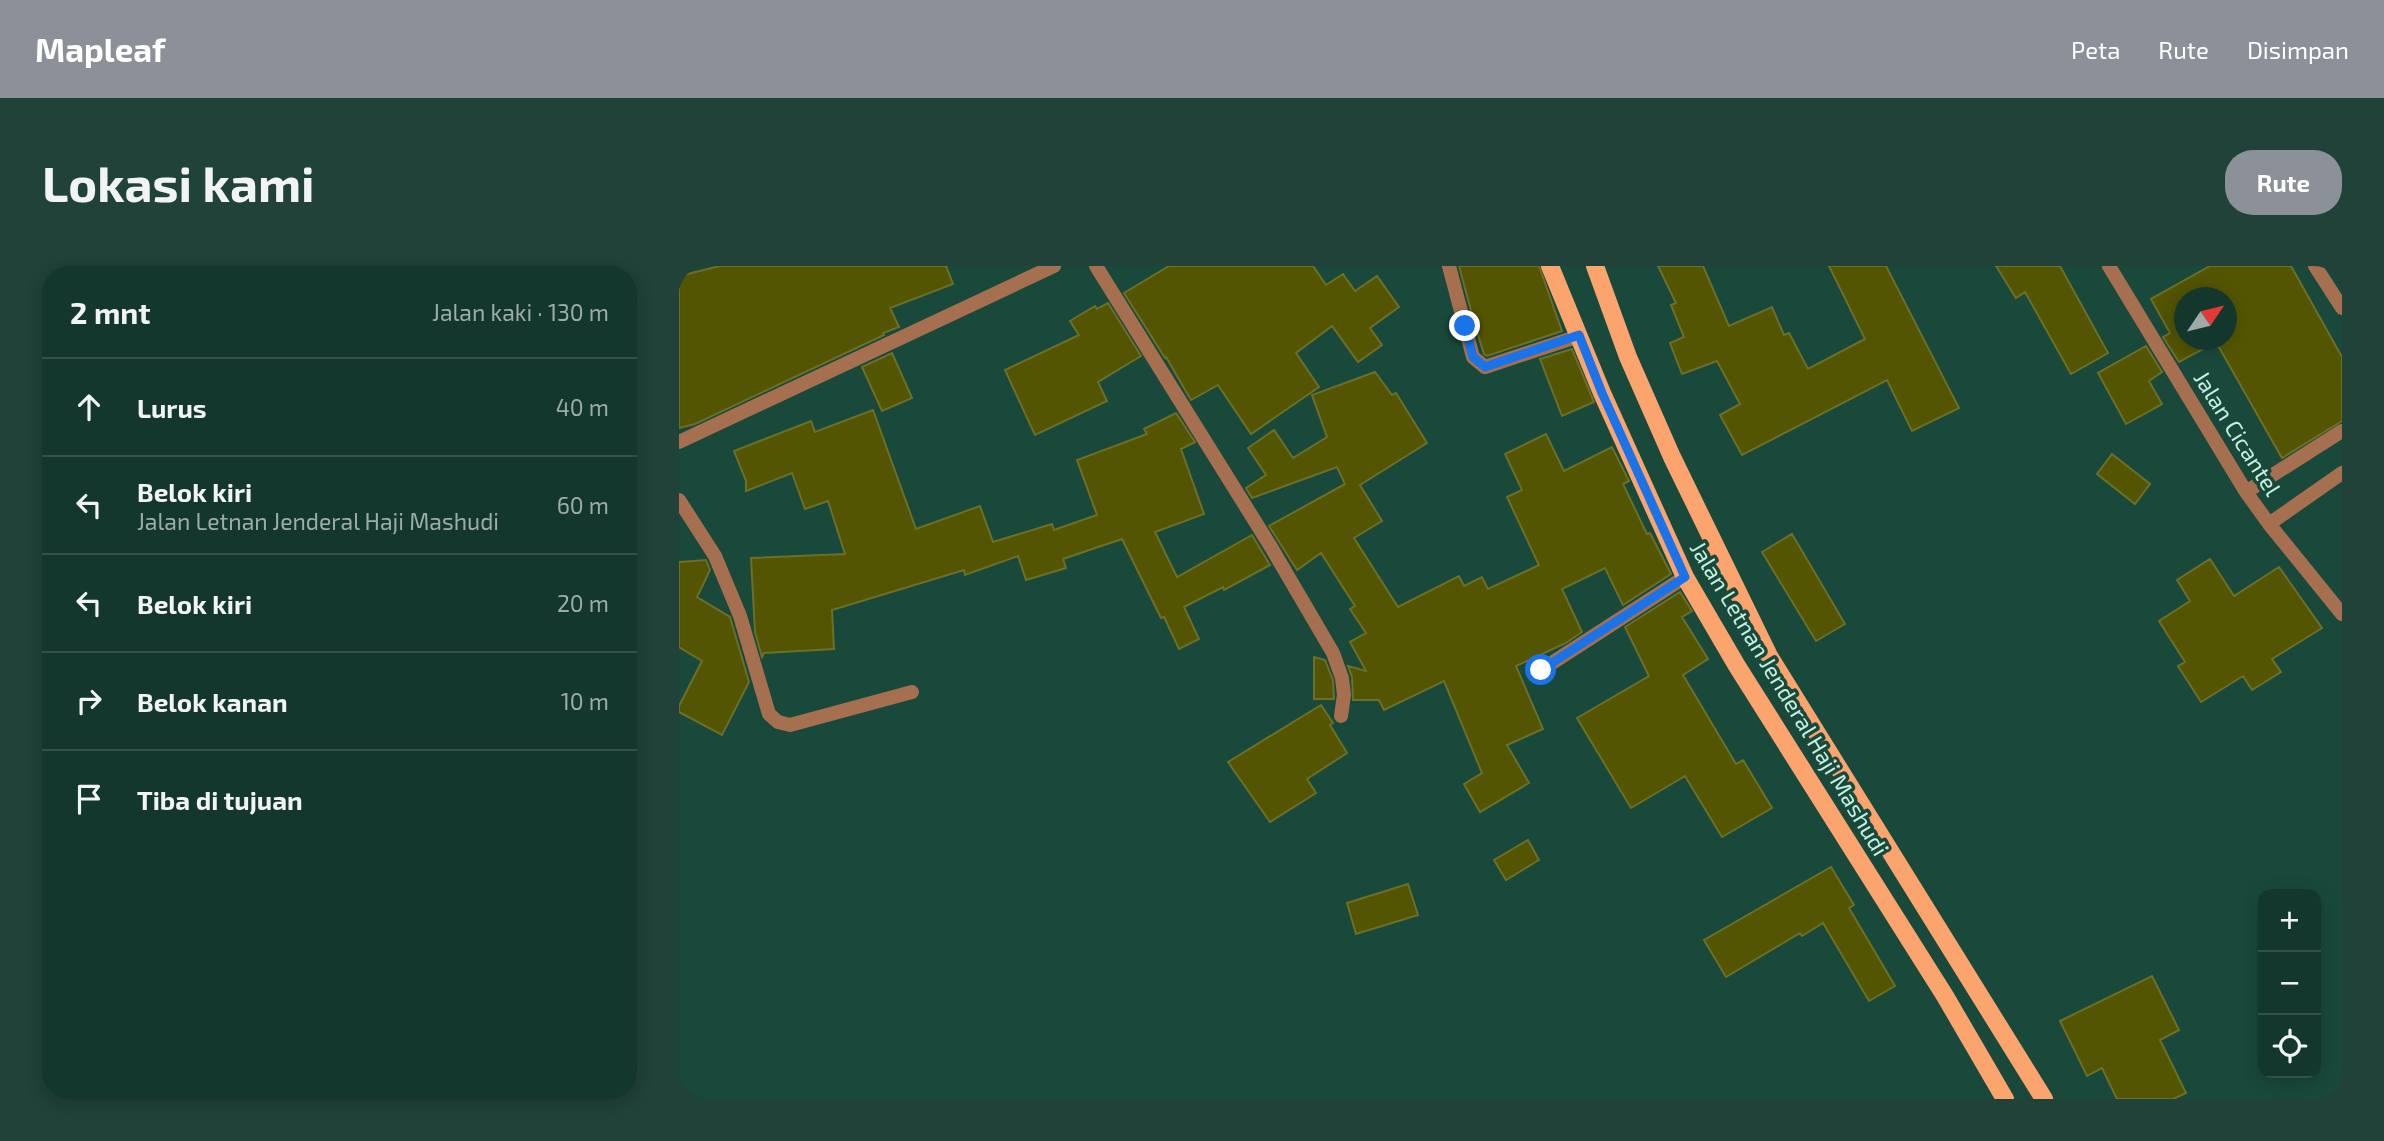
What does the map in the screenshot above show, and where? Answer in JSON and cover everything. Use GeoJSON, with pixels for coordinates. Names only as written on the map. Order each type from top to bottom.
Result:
{"type":"FeatureCollection","features":[{"type":"Feature","properties":{"kind":"main road","name":"Jalan Letnan Jenderal Haji Mashudi"},"geometry":{"type":"LineString","coordinates":[[1550,266],[1607,405],[1685,577],[1737,666],[1945,996],[2005,1099]]}},
{"type":"Feature","properties":{"kind":"main road","name":"Jalan Letnan Jenderal Haji Mashudi"},"geometry":{"type":"LineString","coordinates":[[1595,266],[1628,357],[1672,457],[1769,656],[2044,1099]]}},
{"type":"Feature","properties":{"kind":"main road"},"geometry":{"type":"LineString","coordinates":[[1945,996],[1970,979]]}},
{"type":"Feature","properties":{"kind":"street"},"geometry":{"type":"LineString","coordinates":[[679,442],[1054,266]]}},
{"type":"Feature","properties":{"kind":"street"},"geometry":{"type":"LineString","coordinates":[[1096,266],[1271,547],[1333,653],[1342,678],[1344,695],[1341,716]]}},
{"type":"Feature","properties":{"kind":"street"},"geometry":{"type":"LineString","coordinates":[[1449,266],[1473,357],[1485,367],[1579,335]]}},
{"type":"Feature","properties":{"kind":"street","name":"Jalan Cicantel"},"geometry":{"type":"LineString","coordinates":[[2109,266],[2246,492],[2342,614]]}},
{"type":"Feature","properties":{"kind":"street"},"geometry":{"type":"LineString","coordinates":[[2315,266],[2342,308]]}},
{"type":"Feature","properties":{"kind":"street"},"geometry":{"type":"LineString","coordinates":[[2246,492],[2342,431]]}},
{"type":"Feature","properties":{"kind":"street"},"geometry":{"type":"LineString","coordinates":[[2269,524],[2342,473]]}},
{"type":"Feature","properties":{"kind":"street"},"geometry":{"type":"LineString","coordinates":[[679,500],[715,556],[740,616],[769,714],[778,722],[790,725],[912,692]]}},
{"type":"Feature","properties":{"kind":"street"},"geometry":{"type":"LineString","coordinates":[[1541,670],[1685,577]]}},
{"type":"Feature","properties":{"kind":"building"},"geometry":{"type":"Polygon","coordinates":[[[720,266],[946,266],[953,284],[890,308],[899,327],[883,333],[884,335],[695,424],[679,428],[679,276],[720,266]]]}},
{"type":"Feature","properties":{"kind":"building"},"geometry":{"type":"Polygon","coordinates":[[[1169,266],[1313,266],[1326,285],[1343,274],[1355,291],[1377,276],[1399,307],[1370,328],[1382,345],[1358,362],[1332,326],[1296,353],[1319,387],[1251,434],[1218,385],[1191,400],[1124,293],[1169,266]]]}},
{"type":"Feature","properties":{"kind":"building"},"geometry":{"type":"Polygon","coordinates":[[[1459,266],[1539,266],[1562,331],[1487,356],[1474,322],[1459,266]]]}},
{"type":"Feature","properties":{"kind":"building"},"geometry":{"type":"Polygon","coordinates":[[[1658,266],[1703,266],[1729,326],[1772,307],[1784,335],[1789,333],[1808,369],[1865,339],[1829,266],[1886,266],[1959,408],[1912,431],[1887,380],[1742,455],[1720,415],[1740,404],[1717,361],[1682,374],[1670,343],[1684,337],[1671,305],[1676,303],[1658,266]]]}},
{"type":"Feature","properties":{"kind":"building"},"geometry":{"type":"Polygon","coordinates":[[[1996,266],[2060,266],[2108,353],[2071,374],[2025,292],[2016,298],[1996,266]]]}},
{"type":"Feature","properties":{"kind":"building"},"geometry":{"type":"Polygon","coordinates":[[[2210,266],[2291,266],[2342,357],[2342,421],[2282,458],[2221,350],[2237,350],[2237,287],[2174,287],[2174,350],[2201,350],[2179,362],[2163,337],[2170,333],[2151,299],[2210,266]]]}},
{"type":"Feature","properties":{"kind":"building"},"geometry":{"type":"Polygon","coordinates":[[[1108,303],[1141,356],[1098,382],[1107,401],[1035,435],[1005,370],[1079,335],[1070,321],[1095,306],[1097,309],[1108,303]]]}},
{"type":"Feature","properties":{"kind":"building"},"geometry":{"type":"Polygon","coordinates":[[[2146,346],[2162,372],[2149,381],[2162,404],[2126,424],[2098,373],[2146,346]]]}},
{"type":"Feature","properties":{"kind":"building"},"geometry":{"type":"Polygon","coordinates":[[[1572,349],[1594,402],[1562,416],[1540,359],[1572,349]]]}},
{"type":"Feature","properties":{"kind":"building"},"geometry":{"type":"Polygon","coordinates":[[[892,353],[912,398],[882,411],[862,367],[892,353]]]}},
{"type":"Feature","properties":{"kind":"building"},"geometry":{"type":"Polygon","coordinates":[[[1375,372],[1392,395],[1396,393],[1427,443],[1360,485],[1382,521],[1354,538],[1398,607],[1459,576],[1464,586],[1482,577],[1488,589],[1539,565],[1507,497],[1522,490],[1505,454],[1546,434],[1564,471],[1612,447],[1629,481],[1623,484],[1647,534],[1650,533],[1671,574],[1623,605],[1605,568],[1562,589],[1582,632],[1566,643],[1516,666],[1543,729],[1507,745],[1529,783],[1480,812],[1464,784],[1482,773],[1444,681],[1384,710],[1379,700],[1353,700],[1352,677],[1348,666],[1366,671],[1350,642],[1366,633],[1350,609],[1355,606],[1321,553],[1297,570],[1269,526],[1345,484],[1337,467],[1252,498],[1246,488],[1266,475],[1248,448],[1274,430],[1293,458],[1327,437],[1312,395],[1375,372]]]}},
{"type":"Feature","properties":{"kind":"building"},"geometry":{"type":"Polygon","coordinates":[[[873,410],[916,529],[980,506],[993,542],[1052,524],[1054,530],[1097,515],[1077,460],[1147,434],[1144,429],[1176,413],[1195,442],[1181,449],[1204,514],[1155,532],[1177,577],[1252,535],[1270,565],[1224,590],[1223,587],[1184,607],[1199,639],[1179,649],[1122,539],[1063,559],[1066,568],[1026,580],[1018,556],[965,575],[964,570],[832,610],[834,649],[764,653],[762,657],[755,632],[751,558],[845,554],[828,501],[805,509],[792,473],[746,491],[746,481],[734,451],[811,421],[815,432],[873,410]]]}},
{"type":"Feature","properties":{"kind":"building"},"geometry":{"type":"Polygon","coordinates":[[[2112,454],[2150,484],[2135,504],[2097,474],[2112,454]]]}},
{"type":"Feature","properties":{"kind":"building"},"geometry":{"type":"Polygon","coordinates":[[[1792,534],[1845,624],[1816,641],[1762,552],[1792,534]]]}},
{"type":"Feature","properties":{"kind":"building"},"geometry":{"type":"Polygon","coordinates":[[[2210,559],[2234,596],[2279,567],[2322,628],[2272,659],[2281,672],[2252,690],[2243,676],[2201,702],[2178,666],[2185,662],[2159,621],[2190,601],[2177,580],[2210,559]]]}},
{"type":"Feature","properties":{"kind":"building"},"geometry":{"type":"Polygon","coordinates":[[[706,560],[710,570],[697,597],[730,617],[749,682],[722,735],[679,712],[679,706],[702,661],[679,647],[679,562],[706,560]]]}},
{"type":"Feature","properties":{"kind":"building"},"geometry":{"type":"Polygon","coordinates":[[[1680,592],[1692,611],[1682,617],[1708,659],[1683,675],[1736,764],[1743,760],[1772,808],[1722,837],[1685,776],[1631,808],[1577,718],[1649,676],[1625,627],[1680,592]]]}},
{"type":"Feature","properties":{"kind":"building"},"geometry":{"type":"Polygon","coordinates":[[[1314,657],[1325,660],[1333,680],[1334,699],[1314,699],[1314,657]]]}},
{"type":"Feature","properties":{"kind":"building"},"geometry":{"type":"Polygon","coordinates":[[[1321,705],[1347,753],[1307,779],[1316,793],[1270,822],[1228,762],[1321,705]]]}},
{"type":"Feature","properties":{"kind":"building"},"geometry":{"type":"Polygon","coordinates":[[[1528,840],[1539,860],[1506,880],[1494,860],[1528,840]]]}},
{"type":"Feature","properties":{"kind":"building"},"geometry":{"type":"Polygon","coordinates":[[[1831,867],[1854,905],[1849,908],[1895,986],[1869,1001],[1823,923],[1802,936],[1800,933],[1726,977],[1704,940],[1831,867]]]}},
{"type":"Feature","properties":{"kind":"building"},"geometry":{"type":"Polygon","coordinates":[[[1408,884],[1418,915],[1356,934],[1347,903],[1408,884]]]}},
{"type":"Feature","properties":{"kind":"building"},"geometry":{"type":"Polygon","coordinates":[[[2152,976],[2179,1030],[2160,1040],[2186,1093],[2173,1099],[2117,1099],[2102,1068],[2087,1076],[2060,1021],[2152,976]]]}},
{"type":"Feature","properties":{"kind":"route"},"geometry":{"type":"LineString","coordinates":[[1465,326],[1473,357],[1485,367],[1579,335],[1602,393],[1685,577],[1541,670]]}}]}
